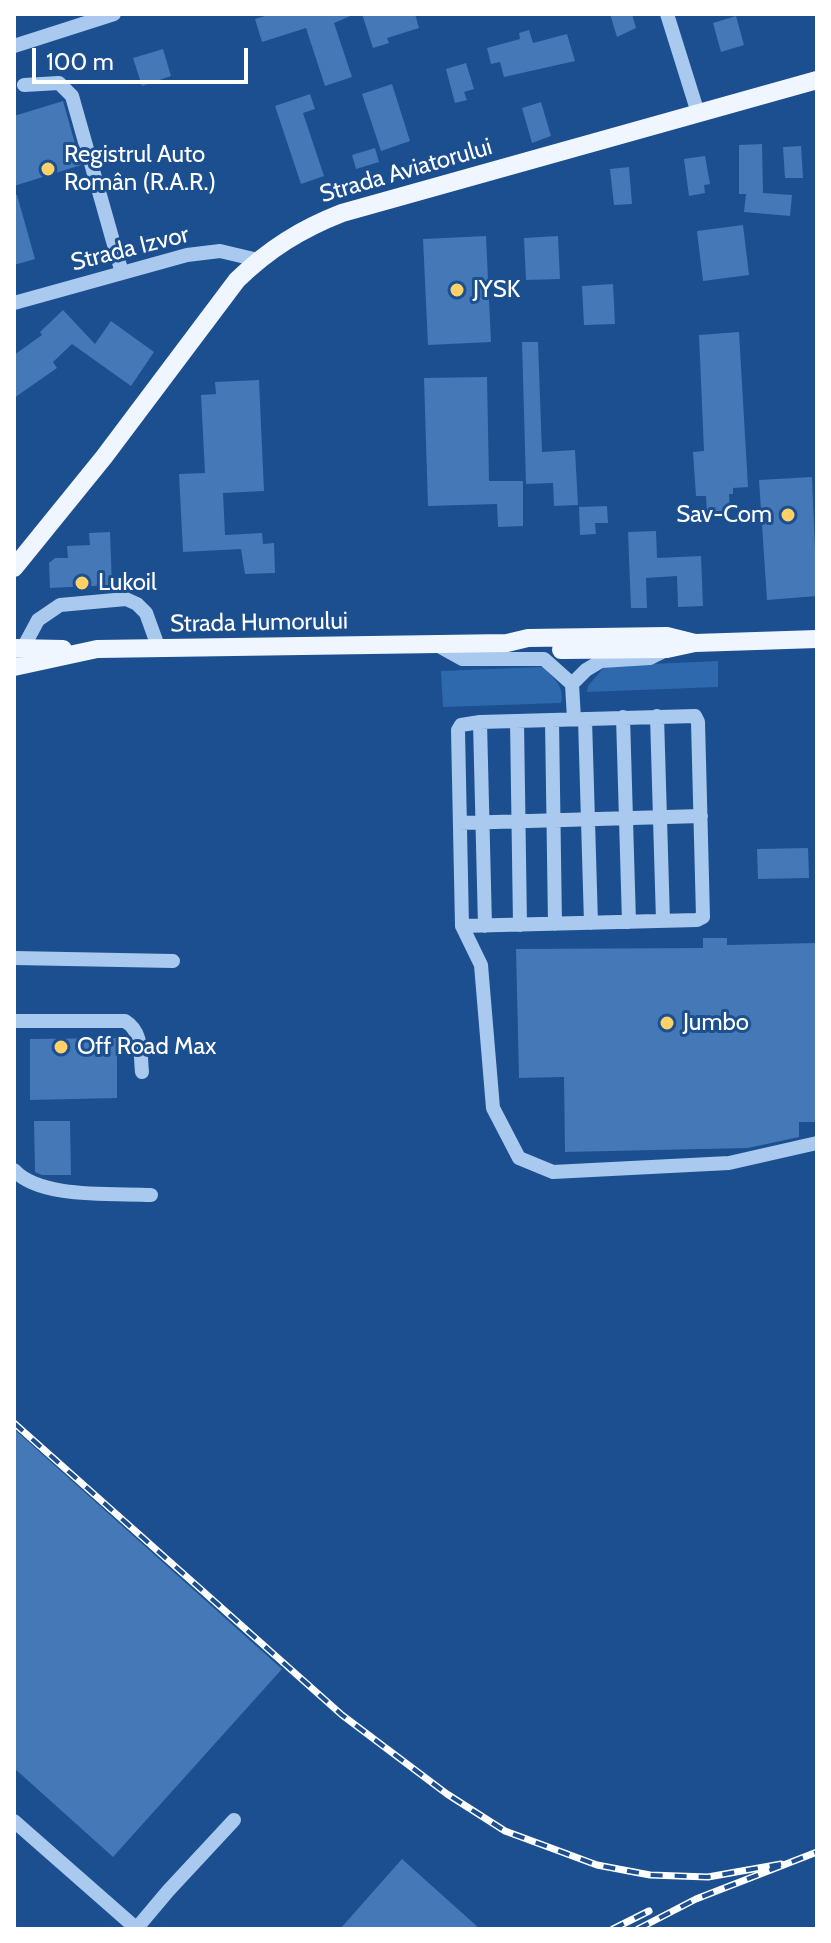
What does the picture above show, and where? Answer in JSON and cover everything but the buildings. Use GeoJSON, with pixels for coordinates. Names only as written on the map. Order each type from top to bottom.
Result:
{"type":"FeatureCollection","features":[{"type":"Feature","properties":{"kind":"main road","name":"Strada Aviatorului"},"geometry":{"type":"LineString","coordinates":[[14,568],[104,457],[237,280],[283,241],[342,213],[817,80]]}},
{"type":"Feature","properties":{"kind":"main road","name":"Strada Humorului"},"geometry":{"type":"LineString","coordinates":[[14,667],[97,649],[507,643],[528,638],[667,636],[695,643]]}},
{"type":"Feature","properties":{"kind":"main road","name":"Strada Humorului"},"geometry":{"type":"LineString","coordinates":[[507,643],[533,650],[667,649],[695,643],[817,639]]}},
{"type":"Feature","properties":{"kind":"main road"},"geometry":{"type":"LineString","coordinates":[[19,648],[97,649]]}},
{"type":"Feature","properties":{"kind":"street"},"geometry":{"type":"LineString","coordinates":[[14,46],[114,14]]}},
{"type":"Feature","properties":{"kind":"street"},"geometry":{"type":"LineString","coordinates":[[667,14],[698,113]]}},
{"type":"Feature","properties":{"kind":"street"},"geometry":{"type":"LineString","coordinates":[[24,85],[59,83],[72,96],[122,273]]}},
{"type":"Feature","properties":{"kind":"street","name":"Strada Izvor"},"geometry":{"type":"LineString","coordinates":[[14,303],[203,252],[230,253],[258,260]]}},
{"type":"Feature","properties":{"kind":"street"},"geometry":{"type":"LineString","coordinates":[[19,648],[38,620],[60,605],[126,599],[146,613],[159,649]]}},
{"type":"Feature","properties":{"kind":"street"},"geometry":{"type":"LineString","coordinates":[[435,644],[462,659],[544,659],[572,684],[580,719],[588,820],[591,923]]}},
{"type":"Feature","properties":{"kind":"street"},"geometry":{"type":"LineString","coordinates":[[572,684],[601,661],[650,658],[667,649]]}},
{"type":"Feature","properties":{"kind":"street"},"geometry":{"type":"LineString","coordinates":[[657,716],[663,921]]}},
{"type":"Feature","properties":{"kind":"street"},"geometry":{"type":"LineString","coordinates":[[462,926],[697,920],[703,917],[698,722],[695,716],[466,722],[458,730],[462,926],[481,965],[493,1108],[519,1158],[553,1172],[729,1163],[817,1143]]}},
{"type":"Feature","properties":{"kind":"street"},"geometry":{"type":"LineString","coordinates":[[623,717],[629,922]]}},
{"type":"Feature","properties":{"kind":"street"},"geometry":{"type":"LineString","coordinates":[[552,720],[555,924]]}},
{"type":"Feature","properties":{"kind":"street"},"geometry":{"type":"LineString","coordinates":[[517,721],[520,925]]}},
{"type":"Feature","properties":{"kind":"street"},"geometry":{"type":"LineString","coordinates":[[480,722],[485,926]]}},
{"type":"Feature","properties":{"kind":"street"},"geometry":{"type":"LineString","coordinates":[[460,823],[701,816]]}},
{"type":"Feature","properties":{"kind":"street"},"geometry":{"type":"LineString","coordinates":[[14,958],[173,961]]}},
{"type":"Feature","properties":{"kind":"street"},"geometry":{"type":"LineString","coordinates":[[14,1021],[125,1021],[135,1027],[142,1072]]}},
{"type":"Feature","properties":{"kind":"street"},"geometry":{"type":"LineString","coordinates":[[14,1170],[32,1184],[48,1190],[151,1195]]}},
{"type":"Feature","properties":{"kind":"street"},"geometry":{"type":"LineString","coordinates":[[14,1821],[136,1929],[234,1820]]}},
{"type":"Feature","properties":{"kind":"shaded area"},"geometry":{"type":"Polygon","coordinates":[[[718,661],[718,687],[587,692],[588,686],[605,666],[718,661]]]}},
{"type":"Feature","properties":{"kind":"shaded area"},"geometry":{"type":"Polygon","coordinates":[[[543,667],[560,687],[561,703],[443,707],[441,671],[543,667]]]}},
{"type":"Feature","properties":{"kind":"railway"},"geometry":{"type":"LineString","coordinates":[[14,1423],[342,1715],[447,1794],[505,1831],[597,1865],[650,1875],[708,1877],[781,1864]]}},
{"type":"Feature","properties":{"kind":"railway"},"geometry":{"type":"LineString","coordinates":[[638,1929],[696,1899],[817,1852]]}},
{"type":"Feature","properties":{"kind":"railway"},"geometry":{"type":"LineString","coordinates":[[613,1929],[649,1911]]}},
{"type":"Feature","properties":{"kind":"place","name":"Registrul Auto Român (R.A.R.)"},"geometry":{"type":"Point","coordinates":[48,169]}},
{"type":"Feature","properties":{"kind":"place","name":"JYSK"},"geometry":{"type":"Point","coordinates":[457,290]}},
{"type":"Feature","properties":{"kind":"place","name":"Sav-Com"},"geometry":{"type":"Point","coordinates":[788,515]}},
{"type":"Feature","properties":{"kind":"place","name":"Lukoil"},"geometry":{"type":"Point","coordinates":[82,583]}},
{"type":"Feature","properties":{"kind":"place","name":"Jumbo"},"geometry":{"type":"Point","coordinates":[667,1023]}},
{"type":"Feature","properties":{"kind":"place","name":"Off Road Max"},"geometry":{"type":"Point","coordinates":[61,1047]}}]}
